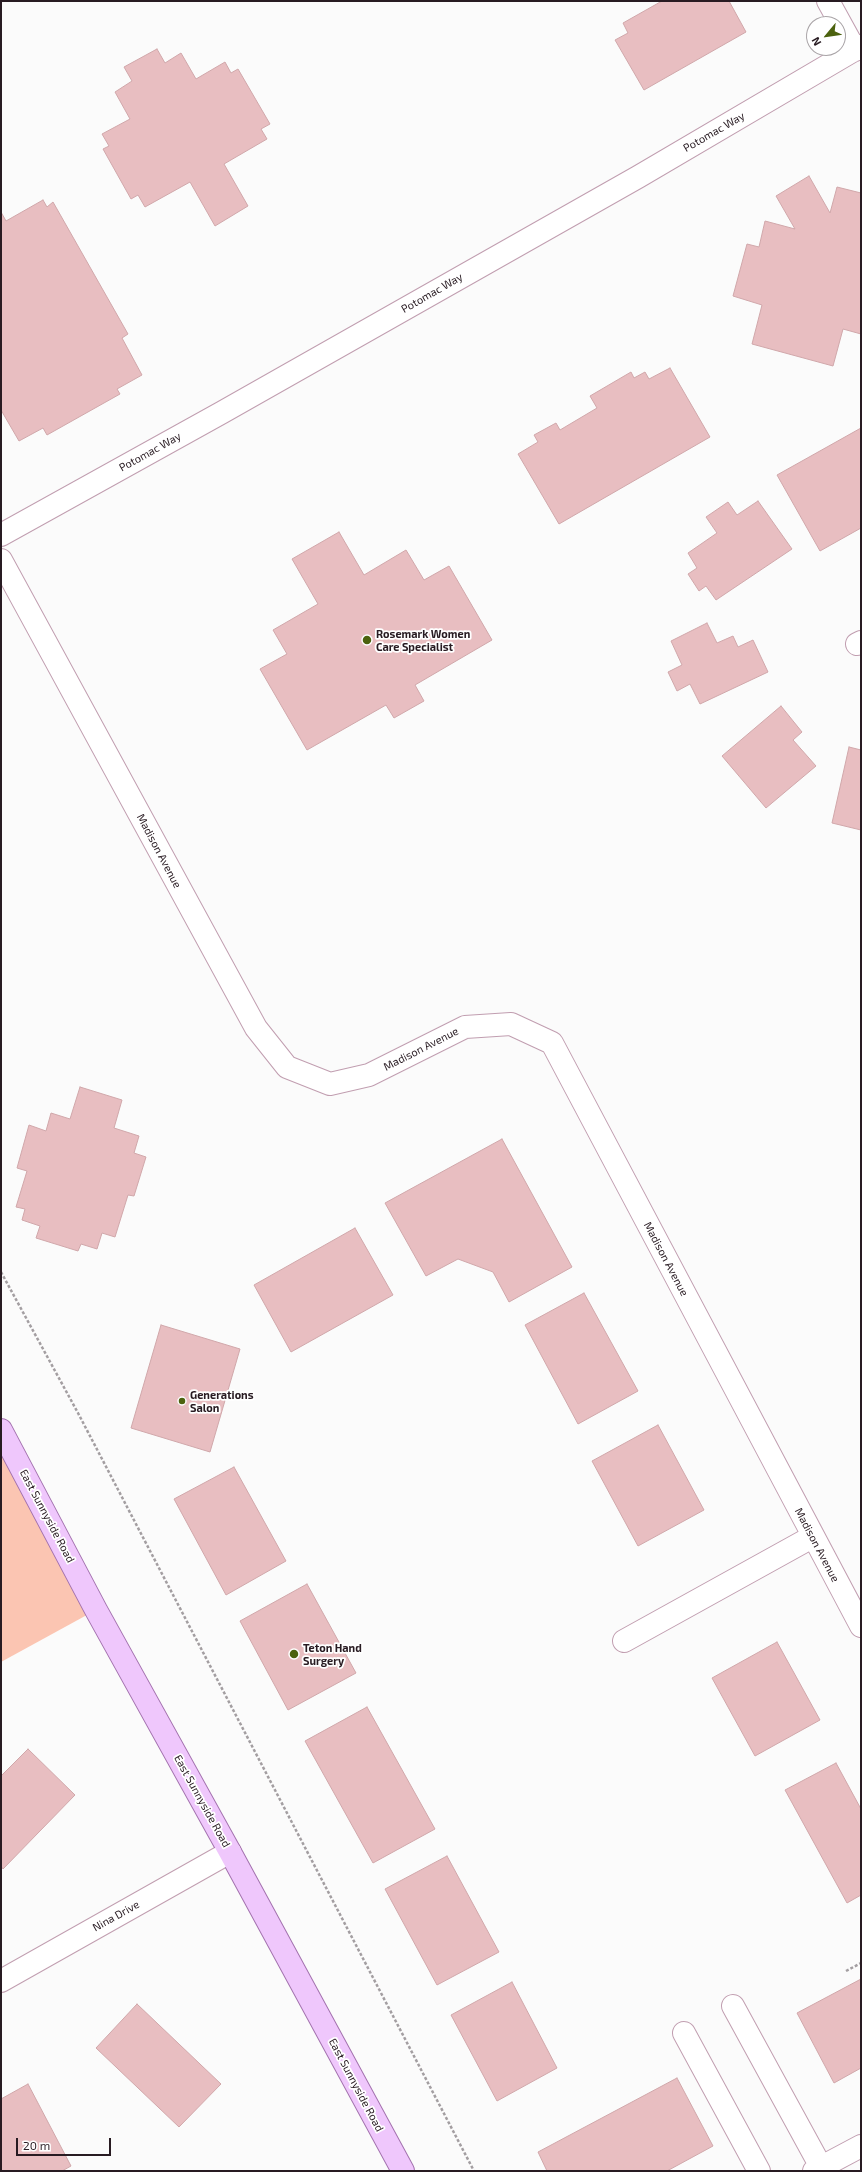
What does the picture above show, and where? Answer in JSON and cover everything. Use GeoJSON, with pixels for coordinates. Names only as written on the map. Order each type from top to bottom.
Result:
{"type":"FeatureCollection","features":[{"type":"Feature","properties":{"kind":"main road","name":"East Sunnyside Road"},"geometry":{"type":"LineString","coordinates":[[1,1430],[96,1610],[230,1852],[402,2171]]}},
{"type":"Feature","properties":{"kind":"street"},"geometry":{"type":"LineString","coordinates":[[828,1],[858,48]]}},
{"type":"Feature","properties":{"kind":"street","name":"Potomac Way"},"geometry":{"type":"LineString","coordinates":[[1,535],[221,413],[638,176],[858,48]]}},
{"type":"Feature","properties":{"kind":"street","name":"Madison Avenue"},"geometry":{"type":"LineString","coordinates":[[1,560],[256,1028],[287,1067],[330,1084],[369,1075],[465,1027],[511,1024],[552,1043],[861,1626]]}},
{"type":"Feature","properties":{"kind":"street"},"geometry":{"type":"LineString","coordinates":[[624,1641],[812,1536]]}},
{"type":"Feature","properties":{"kind":"street","name":"Nina Drive"},"geometry":{"type":"LineString","coordinates":[[1,1981],[230,1852]]}},
{"type":"Feature","properties":{"kind":"street"},"geometry":{"type":"LineString","coordinates":[[733,2006],[817,2169],[861,2146]]}},
{"type":"Feature","properties":{"kind":"street"},"geometry":{"type":"LineString","coordinates":[[684,2033],[759,2171]]}},
{"type":"Feature","properties":{"kind":"path"},"geometry":{"type":"LineString","coordinates":[[1,1272],[78,1412],[474,2171]]}},
{"type":"Feature","properties":{"kind":"path"},"geometry":{"type":"LineString","coordinates":[[846,1971],[861,1963]]}},
{"type":"Feature","properties":{"kind":"shaded area"},"geometry":{"type":"Polygon","coordinates":[[[1,1432],[96,1610],[1,1662],[1,1432]]]}},
{"type":"Feature","properties":{"kind":"building"},"geometry":{"type":"Polygon","coordinates":[[[662,1],[729,1],[746,32],[644,90],[615,40],[628,33],[623,23],[662,1]]]}},
{"type":"Feature","properties":{"kind":"building"},"geometry":{"type":"Polygon","coordinates":[[[157,49],[165,63],[181,53],[196,79],[225,62],[231,73],[238,69],[270,124],[261,129],[267,139],[224,164],[248,206],[215,226],[190,182],[145,207],[138,195],[131,199],[103,149],[109,146],[102,134],[130,119],[115,92],[132,81],[124,67],[157,49]]]}},
{"type":"Feature","properties":{"kind":"building"},"geometry":{"type":"Polygon","coordinates":[[[809,176],[830,213],[837,187],[861,193],[861,334],[843,329],[833,366],[752,344],[762,305],[733,296],[747,244],[759,247],[765,221],[795,229],[776,196],[809,176]]]}},
{"type":"Feature","properties":{"kind":"building"},"geometry":{"type":"Polygon","coordinates":[[[43,200],[47,207],[53,202],[128,334],[122,338],[142,375],[117,389],[120,394],[47,435],[43,428],[19,441],[1,410],[1,212],[6,221],[43,200]]]}},
{"type":"Feature","properties":{"kind":"building"},"geometry":{"type":"Polygon","coordinates":[[[670,368],[710,437],[559,524],[518,454],[538,442],[534,435],[556,423],[560,430],[597,408],[590,396],[631,372],[634,378],[645,372],[649,379],[670,368]]]}},
{"type":"Feature","properties":{"kind":"building"},"geometry":{"type":"Polygon","coordinates":[[[861,428],[861,528],[820,551],[777,475],[861,428]]]}},
{"type":"Feature","properties":{"kind":"building"},"geometry":{"type":"Polygon","coordinates":[[[758,501],[792,549],[716,600],[706,586],[699,591],[688,574],[697,568],[688,553],[717,533],[706,517],[728,502],[737,515],[758,501]]]}},
{"type":"Feature","properties":{"kind":"building"},"geometry":{"type":"Polygon","coordinates":[[[339,532],[364,575],[406,550],[424,580],[449,566],[492,640],[415,685],[424,701],[394,718],[386,705],[307,750],[260,669],[287,654],[273,630],[318,604],[292,559],[339,532]]]}},
{"type":"Feature","properties":{"kind":"building"},"geometry":{"type":"Polygon","coordinates":[[[707,623],[717,643],[733,636],[738,647],[753,640],[768,672],[700,704],[690,684],[677,691],[668,672],[682,665],[671,641],[707,623]]]}},
{"type":"Feature","properties":{"kind":"building"},"geometry":{"type":"Polygon","coordinates":[[[781,706],[802,732],[793,740],[816,766],[766,808],[722,756],[781,706]]]}},
{"type":"Feature","properties":{"kind":"building"},"geometry":{"type":"Polygon","coordinates":[[[849,747],[861,750],[861,830],[832,823],[849,747]]]}},
{"type":"Feature","properties":{"kind":"building"},"geometry":{"type":"Polygon","coordinates":[[[80,1087],[122,1100],[114,1128],[139,1136],[134,1153],[146,1157],[134,1196],[128,1195],[115,1237],[102,1233],[97,1249],[81,1244],[78,1251],[36,1238],[40,1226],[22,1220],[25,1209],[16,1207],[27,1171],[17,1168],[29,1125],[46,1131],[51,1113],[70,1119],[80,1087]]]}},
{"type":"Feature","properties":{"kind":"building"},"geometry":{"type":"Polygon","coordinates":[[[502,1139],[572,1267],[509,1302],[493,1272],[458,1259],[426,1276],[385,1203],[502,1139]]]}},
{"type":"Feature","properties":{"kind":"building"},"geometry":{"type":"Polygon","coordinates":[[[355,1228],[393,1295],[291,1352],[254,1285],[355,1228]]]}},
{"type":"Feature","properties":{"kind":"building"},"geometry":{"type":"Polygon","coordinates":[[[584,1293],[638,1391],[578,1424],[525,1325],[584,1293]]]}},
{"type":"Feature","properties":{"kind":"building"},"geometry":{"type":"Polygon","coordinates":[[[161,1325],[240,1349],[210,1452],[131,1428],[161,1325]]]}},
{"type":"Feature","properties":{"kind":"building"},"geometry":{"type":"Polygon","coordinates":[[[658,1425],[704,1510],[638,1546],[592,1461],[658,1425]]]}},
{"type":"Feature","properties":{"kind":"building"},"geometry":{"type":"Polygon","coordinates":[[[234,1467],[286,1561],[226,1595],[174,1499],[234,1467]]]}},
{"type":"Feature","properties":{"kind":"building"},"geometry":{"type":"Polygon","coordinates":[[[307,1584],[356,1673],[288,1710],[240,1621],[307,1584]]]}},
{"type":"Feature","properties":{"kind":"building"},"geometry":{"type":"Polygon","coordinates":[[[777,1642],[820,1720],[755,1756],[712,1678],[777,1642]]]}},
{"type":"Feature","properties":{"kind":"building"},"geometry":{"type":"Polygon","coordinates":[[[367,1707],[435,1829],[373,1863],[305,1741],[367,1707]]]}},
{"type":"Feature","properties":{"kind":"building"},"geometry":{"type":"Polygon","coordinates":[[[28,1749],[75,1795],[3,1869],[1,1866],[1,1776],[28,1749]]]}},
{"type":"Feature","properties":{"kind":"building"},"geometry":{"type":"Polygon","coordinates":[[[836,1763],[861,1809],[861,1895],[847,1903],[785,1790],[836,1763]]]}},
{"type":"Feature","properties":{"kind":"building"},"geometry":{"type":"Polygon","coordinates":[[[447,1856],[499,1952],[437,1985],[385,1889],[447,1856]]]}},
{"type":"Feature","properties":{"kind":"building"},"geometry":{"type":"Polygon","coordinates":[[[861,1979],[861,2068],[834,2083],[797,2013],[861,1979]]]}},
{"type":"Feature","properties":{"kind":"building"},"geometry":{"type":"Polygon","coordinates":[[[512,1982],[557,2068],[497,2101],[451,2015],[512,1982]]]}},
{"type":"Feature","properties":{"kind":"building"},"geometry":{"type":"Polygon","coordinates":[[[137,2004],[221,2084],[179,2127],[96,2048],[137,2004]]]}},
{"type":"Feature","properties":{"kind":"building"},"geometry":{"type":"Polygon","coordinates":[[[677,2078],[713,2146],[667,2171],[547,2171],[538,2152],[677,2078]]]}},
{"type":"Feature","properties":{"kind":"building"},"geometry":{"type":"Polygon","coordinates":[[[28,2084],[71,2166],[62,2171],[1,2171],[1,2099],[28,2084]]]}},
{"type":"Feature","properties":{"kind":"place","name":"Rosemark Women Care Specialist"},"geometry":{"type":"Point","coordinates":[367,640]}},
{"type":"Feature","properties":{"kind":"place","name":"Generations Salon"},"geometry":{"type":"Point","coordinates":[182,1401]}},
{"type":"Feature","properties":{"kind":"place","name":"Teton Hand Surgery"},"geometry":{"type":"Point","coordinates":[294,1654]}}]}
